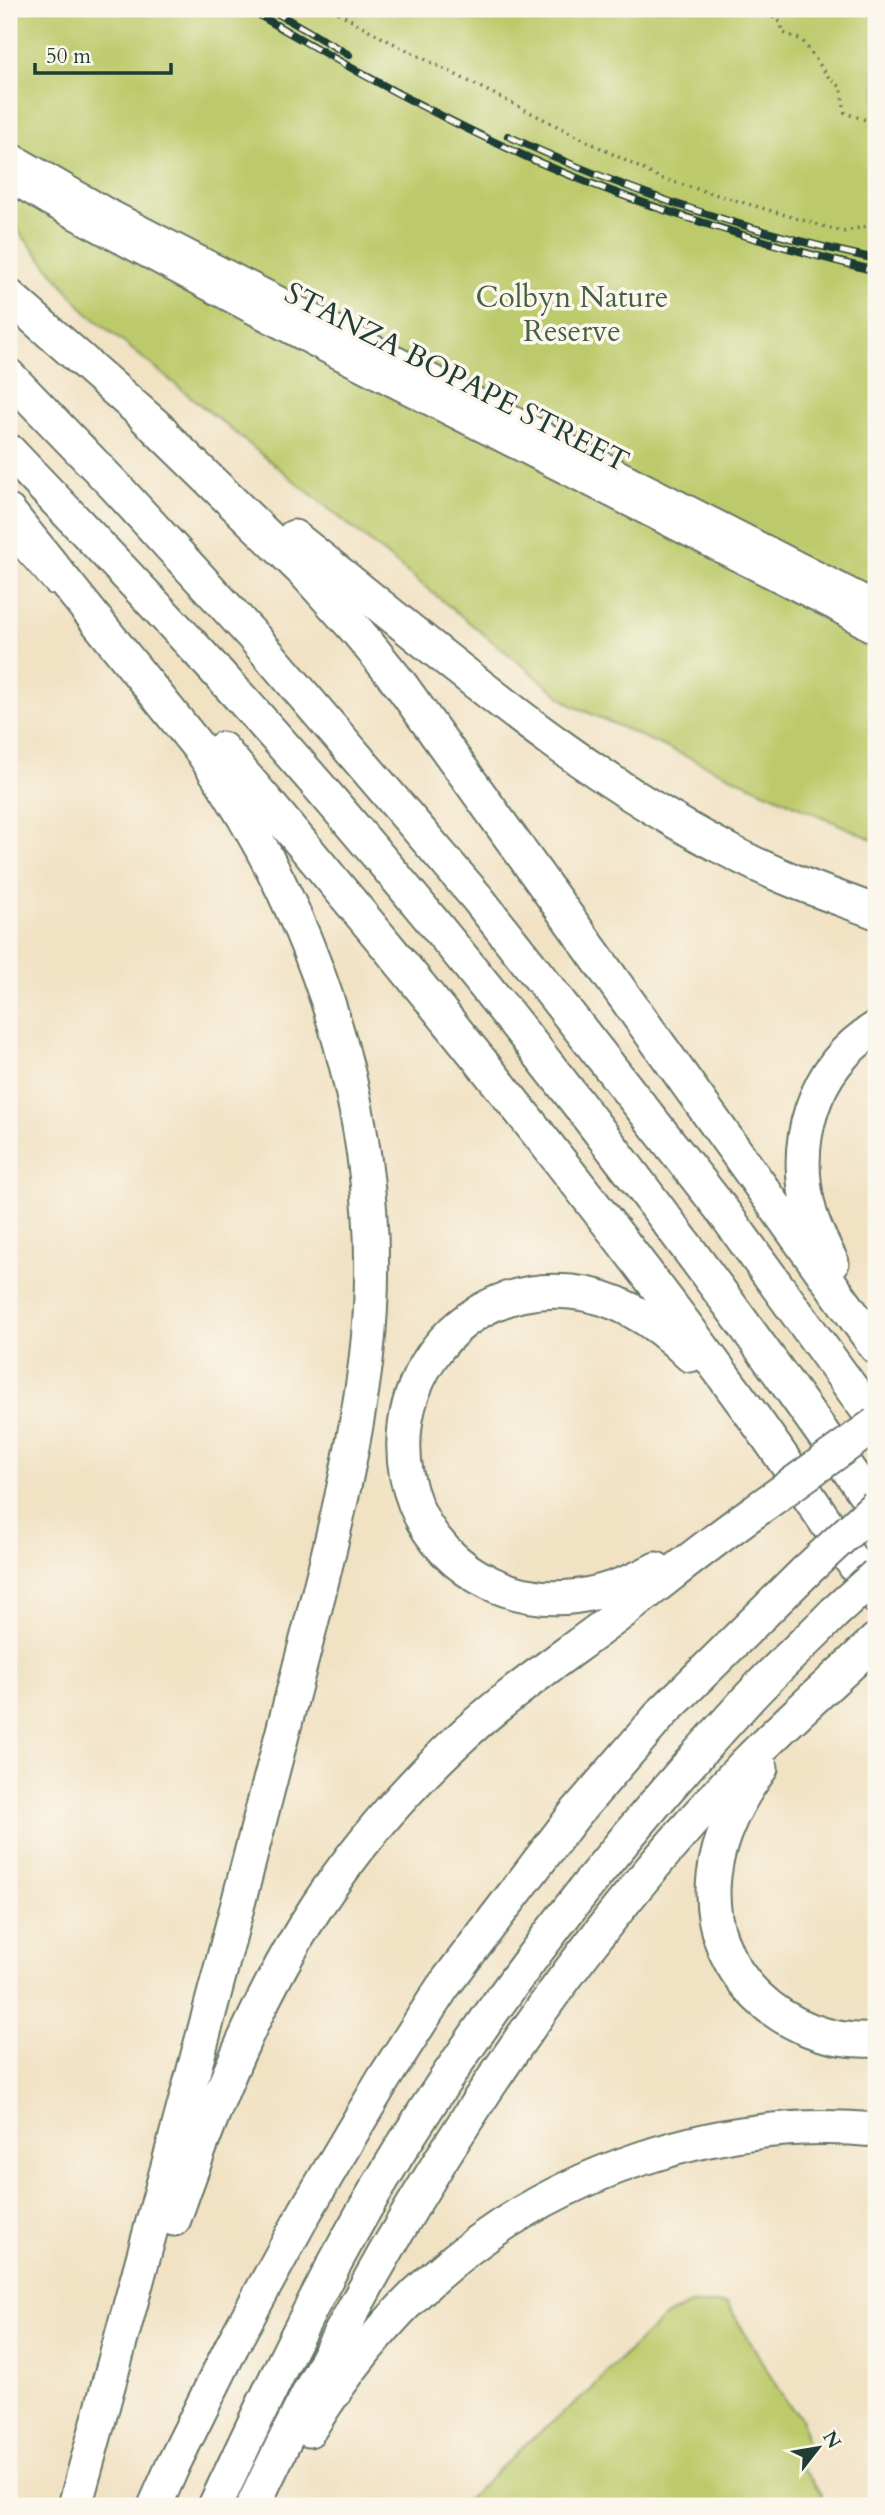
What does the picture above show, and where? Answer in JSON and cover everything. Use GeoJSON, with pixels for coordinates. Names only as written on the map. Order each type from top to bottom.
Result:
{"type":"FeatureCollection","features":[{"type":"Feature","properties":{"kind":"highway"},"geometry":{"type":"LineString","coordinates":[[9,296],[145,417],[305,573],[358,632],[401,685],[876,1347]]}},
{"type":"Feature","properties":{"kind":"highway"},"geometry":{"type":"LineString","coordinates":[[9,376],[116,486],[251,634],[478,898],[722,1210],[876,1423],[540,1673],[457,1740],[383,1819],[317,1906],[278,1971],[223,2089],[172,2224],[75,2506]]}},
{"type":"Feature","properties":{"kind":"highway"},"geometry":{"type":"LineString","coordinates":[[145,417],[549,739],[643,803],[744,859],[803,885],[876,912]]}},
{"type":"Feature","properties":{"kind":"highway"},"geometry":{"type":"LineString","coordinates":[[9,451],[220,676],[361,835],[475,973],[711,1278],[876,1508],[806,1571],[662,1713],[575,1814],[442,1988],[304,2212],[232,2346],[155,2506]]}},
{"type":"Feature","properties":{"kind":"highway"},"geometry":{"type":"LineString","coordinates":[[11,525],[177,719],[221,779],[273,868],[312,954],[327,999],[361,1131],[370,1217],[370,1304],[360,1400],[344,1493],[276,1758],[75,2506]]}},
{"type":"Feature","properties":{"kind":"highway"},"geometry":{"type":"LineString","coordinates":[[11,525],[184,704],[456,1028],[695,1338],[757,1423],[876,1597]]}},
{"type":"Feature","properties":{"kind":"highway"},"geometry":{"type":"LineString","coordinates":[[876,1028],[838,1059],[824,1082],[813,1102],[803,1149],[806,1193],[817,1232],[835,1268],[876,1336]]}},
{"type":"Feature","properties":{"kind":"highway"},"geometry":{"type":"LineString","coordinates":[[751,1514],[637,1580],[611,1590],[578,1597],[545,1599],[500,1588],[451,1558],[419,1514],[406,1474],[404,1452],[404,1429],[415,1383],[433,1354],[453,1331],[474,1314],[505,1300],[527,1293],[550,1291],[579,1293],[610,1300],[650,1320],[699,1363],[809,1500]]}},
{"type":"Feature","properties":{"kind":"highway"},"geometry":{"type":"LineString","coordinates":[[215,2506],[305,2319],[377,2189],[430,2103],[526,1964],[597,1871],[746,1700],[876,1575]]}},
{"type":"Feature","properties":{"kind":"highway"},"geometry":{"type":"LineString","coordinates":[[253,2506],[307,2393],[372,2273],[488,2085],[634,1890],[747,1762],[876,1640]]}},
{"type":"Feature","properties":{"kind":"highway"},"geometry":{"type":"LineString","coordinates":[[847,1668],[767,1760],[739,1803],[716,1860],[713,1889],[725,1948],[739,1975],[760,2000],[808,2031],[854,2042],[876,2040]]}},
{"type":"Feature","properties":{"kind":"highway"},"geometry":{"type":"LineString","coordinates":[[265,2506],[330,2397],[381,2333],[432,2279],[456,2258],[533,2206],[601,2174],[689,2146],[792,2130],[876,2130]]}},
{"type":"Feature","properties":{"kind":"main road","name":"STANZA BOPAPE STREET"},"geometry":{"type":"LineString","coordinates":[[9,155],[104,210],[876,605]]}},
{"type":"Feature","properties":{"kind":"main road","name":"STANZA BOPAPE STREET"},"geometry":{"type":"LineString","coordinates":[[9,178],[47,201],[321,346],[835,607],[876,631]]}},
{"type":"Feature","properties":{"kind":"lane"},"geometry":{"type":"LineString","coordinates":[[11,525],[55,594]]}},
{"type":"Feature","properties":{"kind":"lane"},"geometry":{"type":"LineString","coordinates":[[251,853],[312,954]]}},
{"type":"Feature","properties":{"kind":"path"},"geometry":{"type":"LineString","coordinates":[[332,9],[381,37],[660,177],[843,232],[874,224],[876,219]]}},
{"type":"Feature","properties":{"kind":"path"},"geometry":{"type":"LineString","coordinates":[[761,9],[780,22],[784,33],[802,40],[830,79],[841,87],[845,113],[872,121],[876,129]]}},
{"type":"Feature","properties":{"kind":"green space","name":"Colbyn Nature Reserve"},"geometry":{"type":"Polygon","coordinates":[[[9,9],[876,9],[876,841],[571,705],[86,312],[9,220],[9,9]]]}},
{"type":"Feature","properties":{"kind":"green space"},"geometry":{"type":"Polygon","coordinates":[[[727,2303],[786,2402],[801,2418],[808,2447],[801,2466],[822,2494],[822,2506],[454,2506],[464,2502],[527,2443],[590,2391],[666,2316],[690,2305],[727,2303]]]}},
{"type":"Feature","properties":{"kind":"railway"},"geometry":{"type":"LineString","coordinates":[[249,9],[422,106],[571,176],[700,222],[876,271]]}},
{"type":"Feature","properties":{"kind":"railway"},"geometry":{"type":"LineString","coordinates":[[270,9],[349,55]]}},
{"type":"Feature","properties":{"kind":"railway"},"geometry":{"type":"LineString","coordinates":[[508,136],[597,175],[689,208],[782,236],[876,259]]}}]}
